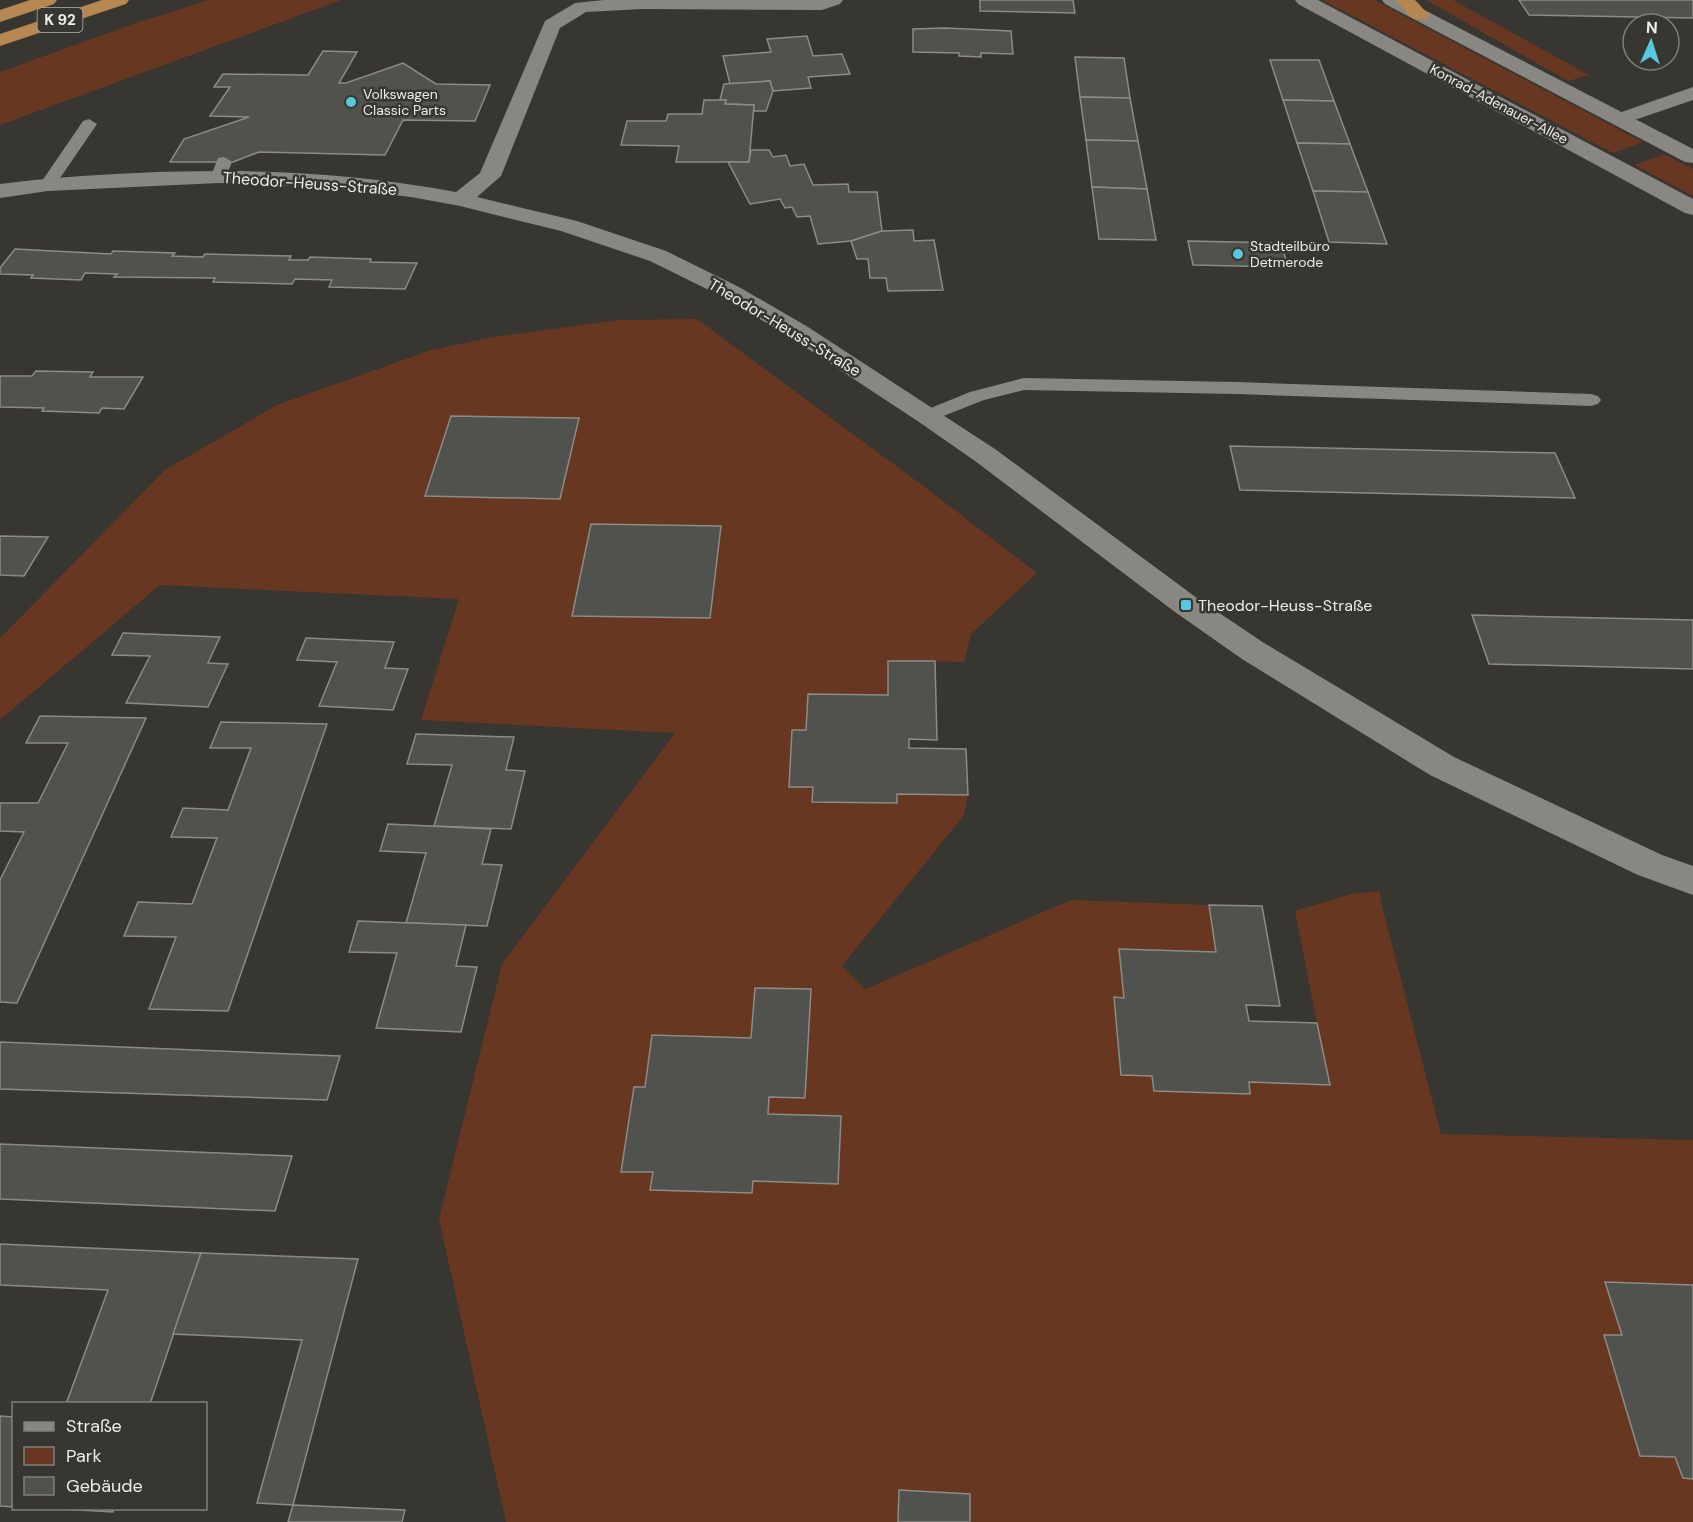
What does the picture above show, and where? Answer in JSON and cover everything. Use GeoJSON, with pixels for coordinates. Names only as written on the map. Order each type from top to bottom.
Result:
{"type":"FeatureCollection","features":[{"type":"Feature","properties":{"kind":"highway","name":"K 92"},"geometry":{"type":"LineString","coordinates":[[0,15],[48,0]]}},
{"type":"Feature","properties":{"kind":"highway","name":"K 92"},"geometry":{"type":"LineString","coordinates":[[0,40],[120,0]]}},
{"type":"Feature","properties":{"kind":"highway"},"geometry":{"type":"LineString","coordinates":[[1405,0],[1420,15]]}},
{"type":"Feature","properties":{"kind":"street"},"geometry":{"type":"LineString","coordinates":[[460,199],[490,176],[552,25],[582,7],[642,3],[822,4],[834,0]]}},
{"type":"Feature","properties":{"kind":"street","name":"Konrad-Adenauer-Allee"},"geometry":{"type":"LineString","coordinates":[[1304,0],[1693,208]]}},
{"type":"Feature","properties":{"kind":"street"},"geometry":{"type":"LineString","coordinates":[[1391,0],[1693,157]]}},
{"type":"Feature","properties":{"kind":"street"},"geometry":{"type":"LineString","coordinates":[[1620,119],[1693,93]]}},
{"type":"Feature","properties":{"kind":"street","name":"Theodor-Heuss-Straße"},"geometry":{"type":"LineString","coordinates":[[0,191],[48,184],[222,169],[411,190],[460,199],[569,226],[658,256],[730,292],[799,332],[985,455],[1186,605],[1253,651],[1442,766],[1650,865],[1693,881]]}},
{"type":"Feature","properties":{"kind":"lane"},"geometry":{"type":"LineString","coordinates":[[48,184],[89,124]]}},
{"type":"Feature","properties":{"kind":"lane"},"geometry":{"type":"LineString","coordinates":[[928,416],[977,396],[1024,384],[1248,388],[1591,400]]}},
{"type":"Feature","properties":{"kind":"green space"},"geometry":{"type":"Polygon","coordinates":[[[209,0],[341,0],[0,125],[0,72],[133,24],[209,0]]]}},
{"type":"Feature","properties":{"kind":"green space"},"geometry":{"type":"Polygon","coordinates":[[[1322,0],[1374,0],[1643,142],[1613,153],[1322,0]]]}},
{"type":"Feature","properties":{"kind":"green space"},"geometry":{"type":"Polygon","coordinates":[[[1426,0],[1453,0],[1589,75],[1568,81],[1426,0]]]}},
{"type":"Feature","properties":{"kind":"green space"},"geometry":{"type":"Polygon","coordinates":[[[1664,154],[1693,169],[1693,196],[1634,165],[1664,154]]]}},
{"type":"Feature","properties":{"kind":"green space"},"geometry":{"type":"Polygon","coordinates":[[[697,319],[1037,573],[971,634],[964,662],[889,661],[888,695],[808,694],[806,730],[792,730],[789,786],[813,787],[812,802],[896,803],[897,794],[968,795],[964,815],[842,966],[865,989],[1071,900],[1209,905],[1216,952],[1124,998],[1114,998],[1121,1075],[1152,1076],[1154,1091],[1250,1094],[1249,1082],[1329,1085],[1295,911],[1351,894],[1380,891],[1441,1134],[1693,1140],[1693,1285],[1605,1283],[1622,1335],[1604,1335],[1640,1456],[1675,1457],[1683,1478],[1693,1479],[1693,1522],[970,1522],[970,1494],[899,1490],[898,1522],[506,1522],[439,1219],[502,964],[675,733],[421,720],[459,599],[160,585],[0,720],[0,638],[165,470],[277,405],[431,350],[494,337],[619,320],[697,319]],[[755,988],[751,1038],[652,1035],[645,1087],[634,1088],[621,1171],[653,1172],[651,1190],[751,1193],[753,1181],[838,1184],[841,1117],[768,1114],[769,1097],[805,1098],[811,990],[755,988]]]}},
{"type":"Feature","properties":{"kind":"building"},"geometry":{"type":"Polygon","coordinates":[[[980,0],[1073,0],[1075,13],[980,11],[980,0]]]}},
{"type":"Feature","properties":{"kind":"building"},"geometry":{"type":"Polygon","coordinates":[[[1519,0],[1693,0],[1693,18],[1681,18],[1681,12],[1621,12],[1621,17],[1529,15],[1519,0]]]}},
{"type":"Feature","properties":{"kind":"building"},"geometry":{"type":"Polygon","coordinates":[[[913,29],[1011,31],[1013,54],[981,53],[981,57],[959,56],[959,53],[913,52],[913,29]]]}},
{"type":"Feature","properties":{"kind":"building"},"geometry":{"type":"Polygon","coordinates":[[[807,36],[813,56],[842,54],[850,74],[808,77],[811,88],[773,91],[770,81],[730,84],[723,56],[771,52],[767,39],[807,36]]]}},
{"type":"Feature","properties":{"kind":"building","name":"Volkswagen Classic Parts"},"geometry":{"type":"Polygon","coordinates":[[[323,51],[357,52],[339,83],[346,83],[403,63],[436,84],[490,85],[475,121],[403,120],[385,155],[259,152],[233,162],[170,162],[184,139],[249,117],[210,116],[230,87],[214,87],[223,74],[308,75],[323,51]]]}},
{"type":"Feature","properties":{"kind":"building"},"geometry":{"type":"Polygon","coordinates":[[[1075,57],[1124,58],[1130,98],[1080,97],[1075,57]]]}},
{"type":"Feature","properties":{"kind":"building"},"geometry":{"type":"Polygon","coordinates":[[[1270,60],[1319,60],[1334,101],[1283,100],[1270,60]]]}},
{"type":"Feature","properties":{"kind":"building"},"geometry":{"type":"Polygon","coordinates":[[[770,81],[773,91],[766,111],[753,111],[754,105],[725,104],[726,100],[720,100],[724,84],[770,81]]]}},
{"type":"Feature","properties":{"kind":"building"},"geometry":{"type":"Polygon","coordinates":[[[1080,97],[1130,98],[1138,141],[1086,140],[1080,97]]]}},
{"type":"Feature","properties":{"kind":"building"},"geometry":{"type":"Polygon","coordinates":[[[704,100],[726,100],[725,104],[754,105],[749,162],[676,162],[679,146],[621,145],[627,121],[666,121],[668,114],[702,114],[704,100]]]}},
{"type":"Feature","properties":{"kind":"building"},"geometry":{"type":"Polygon","coordinates":[[[1283,100],[1334,101],[1350,144],[1297,143],[1283,100]]]}},
{"type":"Feature","properties":{"kind":"building"},"geometry":{"type":"Polygon","coordinates":[[[1086,140],[1138,141],[1147,189],[1092,187],[1086,140]]]}},
{"type":"Feature","properties":{"kind":"building"},"geometry":{"type":"Polygon","coordinates":[[[1297,143],[1350,144],[1368,192],[1313,191],[1297,143]]]}},
{"type":"Feature","properties":{"kind":"building"},"geometry":{"type":"Polygon","coordinates":[[[751,150],[769,150],[773,157],[786,155],[790,166],[804,164],[813,185],[848,184],[849,192],[877,192],[882,231],[851,241],[818,244],[810,216],[797,217],[792,207],[785,208],[780,199],[750,204],[728,162],[749,162],[751,150]]]}},
{"type":"Feature","properties":{"kind":"building"},"geometry":{"type":"Polygon","coordinates":[[[1092,187],[1147,189],[1156,240],[1099,239],[1092,187]]]}},
{"type":"Feature","properties":{"kind":"building"},"geometry":{"type":"Polygon","coordinates":[[[1313,191],[1368,192],[1387,244],[1329,242],[1313,191]]]}},
{"type":"Feature","properties":{"kind":"building"},"geometry":{"type":"Polygon","coordinates":[[[913,230],[914,241],[934,240],[943,290],[888,291],[886,278],[870,278],[868,259],[857,259],[851,241],[882,231],[913,230]]]}},
{"type":"Feature","properties":{"kind":"building","name":"Stadteilbüro Detmerode"},"geometry":{"type":"Polygon","coordinates":[[[1188,241],[1281,243],[1288,267],[1193,265],[1188,241]]]}},
{"type":"Feature","properties":{"kind":"building"},"geometry":{"type":"Polygon","coordinates":[[[15,249],[111,254],[113,251],[175,253],[172,256],[203,257],[205,254],[291,256],[289,260],[308,260],[310,257],[417,263],[405,289],[329,287],[332,280],[295,279],[292,284],[213,282],[215,278],[114,277],[117,274],[85,273],[81,280],[0,274],[0,268],[15,249]]]}},
{"type":"Feature","properties":{"kind":"building"},"geometry":{"type":"Polygon","coordinates":[[[36,371],[93,372],[90,377],[143,377],[124,409],[102,408],[99,413],[0,407],[0,376],[32,376],[36,371]]]}},
{"type":"Feature","properties":{"kind":"building"},"geometry":{"type":"Polygon","coordinates":[[[451,416],[579,418],[560,499],[425,496],[451,416]]]}},
{"type":"Feature","properties":{"kind":"building"},"geometry":{"type":"Polygon","coordinates":[[[1230,446],[1555,453],[1575,498],[1240,490],[1230,446]]]}},
{"type":"Feature","properties":{"kind":"building"},"geometry":{"type":"Polygon","coordinates":[[[591,524],[721,526],[710,618],[572,616],[591,524]]]}},
{"type":"Feature","properties":{"kind":"building"},"geometry":{"type":"Polygon","coordinates":[[[0,536],[48,537],[24,576],[0,575],[0,536]]]}},
{"type":"Feature","properties":{"kind":"building"},"geometry":{"type":"Polygon","coordinates":[[[1472,615],[1693,620],[1693,669],[1489,664],[1472,615]]]}},
{"type":"Feature","properties":{"kind":"building"},"geometry":{"type":"Polygon","coordinates":[[[123,633],[220,637],[208,663],[228,664],[208,707],[126,703],[150,656],[112,655],[123,633]]]}},
{"type":"Feature","properties":{"kind":"building"},"geometry":{"type":"Polygon","coordinates":[[[306,638],[394,642],[385,668],[408,669],[393,710],[319,706],[337,662],[297,660],[306,638]]]}},
{"type":"Feature","properties":{"kind":"building"},"geometry":{"type":"Polygon","coordinates":[[[888,661],[935,661],[937,740],[909,739],[909,748],[966,749],[968,795],[897,794],[897,803],[812,802],[813,787],[789,787],[792,730],[806,730],[808,694],[888,695],[888,661]]]}},
{"type":"Feature","properties":{"kind":"building"},"geometry":{"type":"Polygon","coordinates":[[[40,716],[146,718],[17,1003],[0,1002],[0,880],[24,832],[0,831],[0,803],[38,803],[68,743],[26,743],[40,716]]]}},
{"type":"Feature","properties":{"kind":"building"},"geometry":{"type":"Polygon","coordinates":[[[221,722],[327,724],[228,1011],[149,1009],[176,937],[124,936],[138,902],[192,904],[217,838],[171,837],[183,808],[228,810],[251,748],[210,748],[221,722]]]}},
{"type":"Feature","properties":{"kind":"building"},"geometry":{"type":"Polygon","coordinates":[[[416,734],[514,737],[506,770],[525,771],[511,829],[434,826],[452,765],[407,764],[416,734]]]}},
{"type":"Feature","properties":{"kind":"building"},"geometry":{"type":"Polygon","coordinates":[[[388,824],[491,829],[482,864],[502,865],[487,926],[406,923],[426,853],[380,851],[388,824]]]}},
{"type":"Feature","properties":{"kind":"building"},"geometry":{"type":"Polygon","coordinates":[[[1209,905],[1262,906],[1280,1006],[1246,1005],[1249,1021],[1317,1023],[1330,1085],[1249,1082],[1250,1094],[1154,1091],[1152,1076],[1121,1075],[1114,997],[1124,998],[1119,949],[1216,952],[1209,905]]]}},
{"type":"Feature","properties":{"kind":"building"},"geometry":{"type":"Polygon","coordinates":[[[358,921],[466,925],[456,966],[477,967],[461,1032],[376,1028],[397,953],[349,952],[358,921]]]}},
{"type":"Feature","properties":{"kind":"building"},"geometry":{"type":"Polygon","coordinates":[[[755,988],[811,989],[805,1098],[769,1097],[768,1114],[841,1116],[838,1184],[753,1181],[752,1193],[650,1190],[653,1172],[621,1172],[634,1087],[645,1087],[652,1035],[751,1038],[755,988]]]}},
{"type":"Feature","properties":{"kind":"building"},"geometry":{"type":"Polygon","coordinates":[[[0,1042],[340,1056],[327,1100],[0,1089],[0,1042]]]}},
{"type":"Feature","properties":{"kind":"building"},"geometry":{"type":"Polygon","coordinates":[[[0,1144],[292,1156],[275,1211],[0,1199],[0,1144]]]}},
{"type":"Feature","properties":{"kind":"building"},"geometry":{"type":"Polygon","coordinates":[[[0,1244],[201,1253],[151,1402],[67,1402],[108,1290],[0,1285],[0,1244]]]}},
{"type":"Feature","properties":{"kind":"building"},"geometry":{"type":"Polygon","coordinates":[[[201,1253],[358,1259],[293,1505],[257,1503],[302,1340],[173,1334],[201,1253]]]}},
{"type":"Feature","properties":{"kind":"building"},"geometry":{"type":"Polygon","coordinates":[[[1605,1282],[1693,1285],[1693,1479],[1683,1478],[1675,1457],[1640,1456],[1604,1335],[1622,1335],[1605,1282]]]}},
{"type":"Feature","properties":{"kind":"building"},"geometry":{"type":"Polygon","coordinates":[[[0,1416],[12,1417],[12,1507],[0,1506],[0,1416]]]}},
{"type":"Feature","properties":{"kind":"building"},"geometry":{"type":"Polygon","coordinates":[[[899,1490],[970,1494],[970,1522],[898,1522],[899,1490]]]}},
{"type":"Feature","properties":{"kind":"building"},"geometry":{"type":"Polygon","coordinates":[[[293,1505],[405,1510],[402,1522],[288,1522],[293,1505]]]}},
{"type":"Feature","properties":{"kind":"building"},"geometry":{"type":"Polygon","coordinates":[[[78,1510],[114,1510],[113,1512],[78,1510]]]}},
{"type":"Feature","properties":{"kind":"place","name":"Volkswagen Classic Parts"},"geometry":{"type":"Point","coordinates":[351,102]}},
{"type":"Feature","properties":{"kind":"place","name":"Stadteilbüro Detmerode"},"geometry":{"type":"Point","coordinates":[1238,254]}},
{"type":"Feature","properties":{"kind":"place","name":"Theodor-Heuss-Straße"},"geometry":{"type":"Point","coordinates":[1186,605]}}]}
